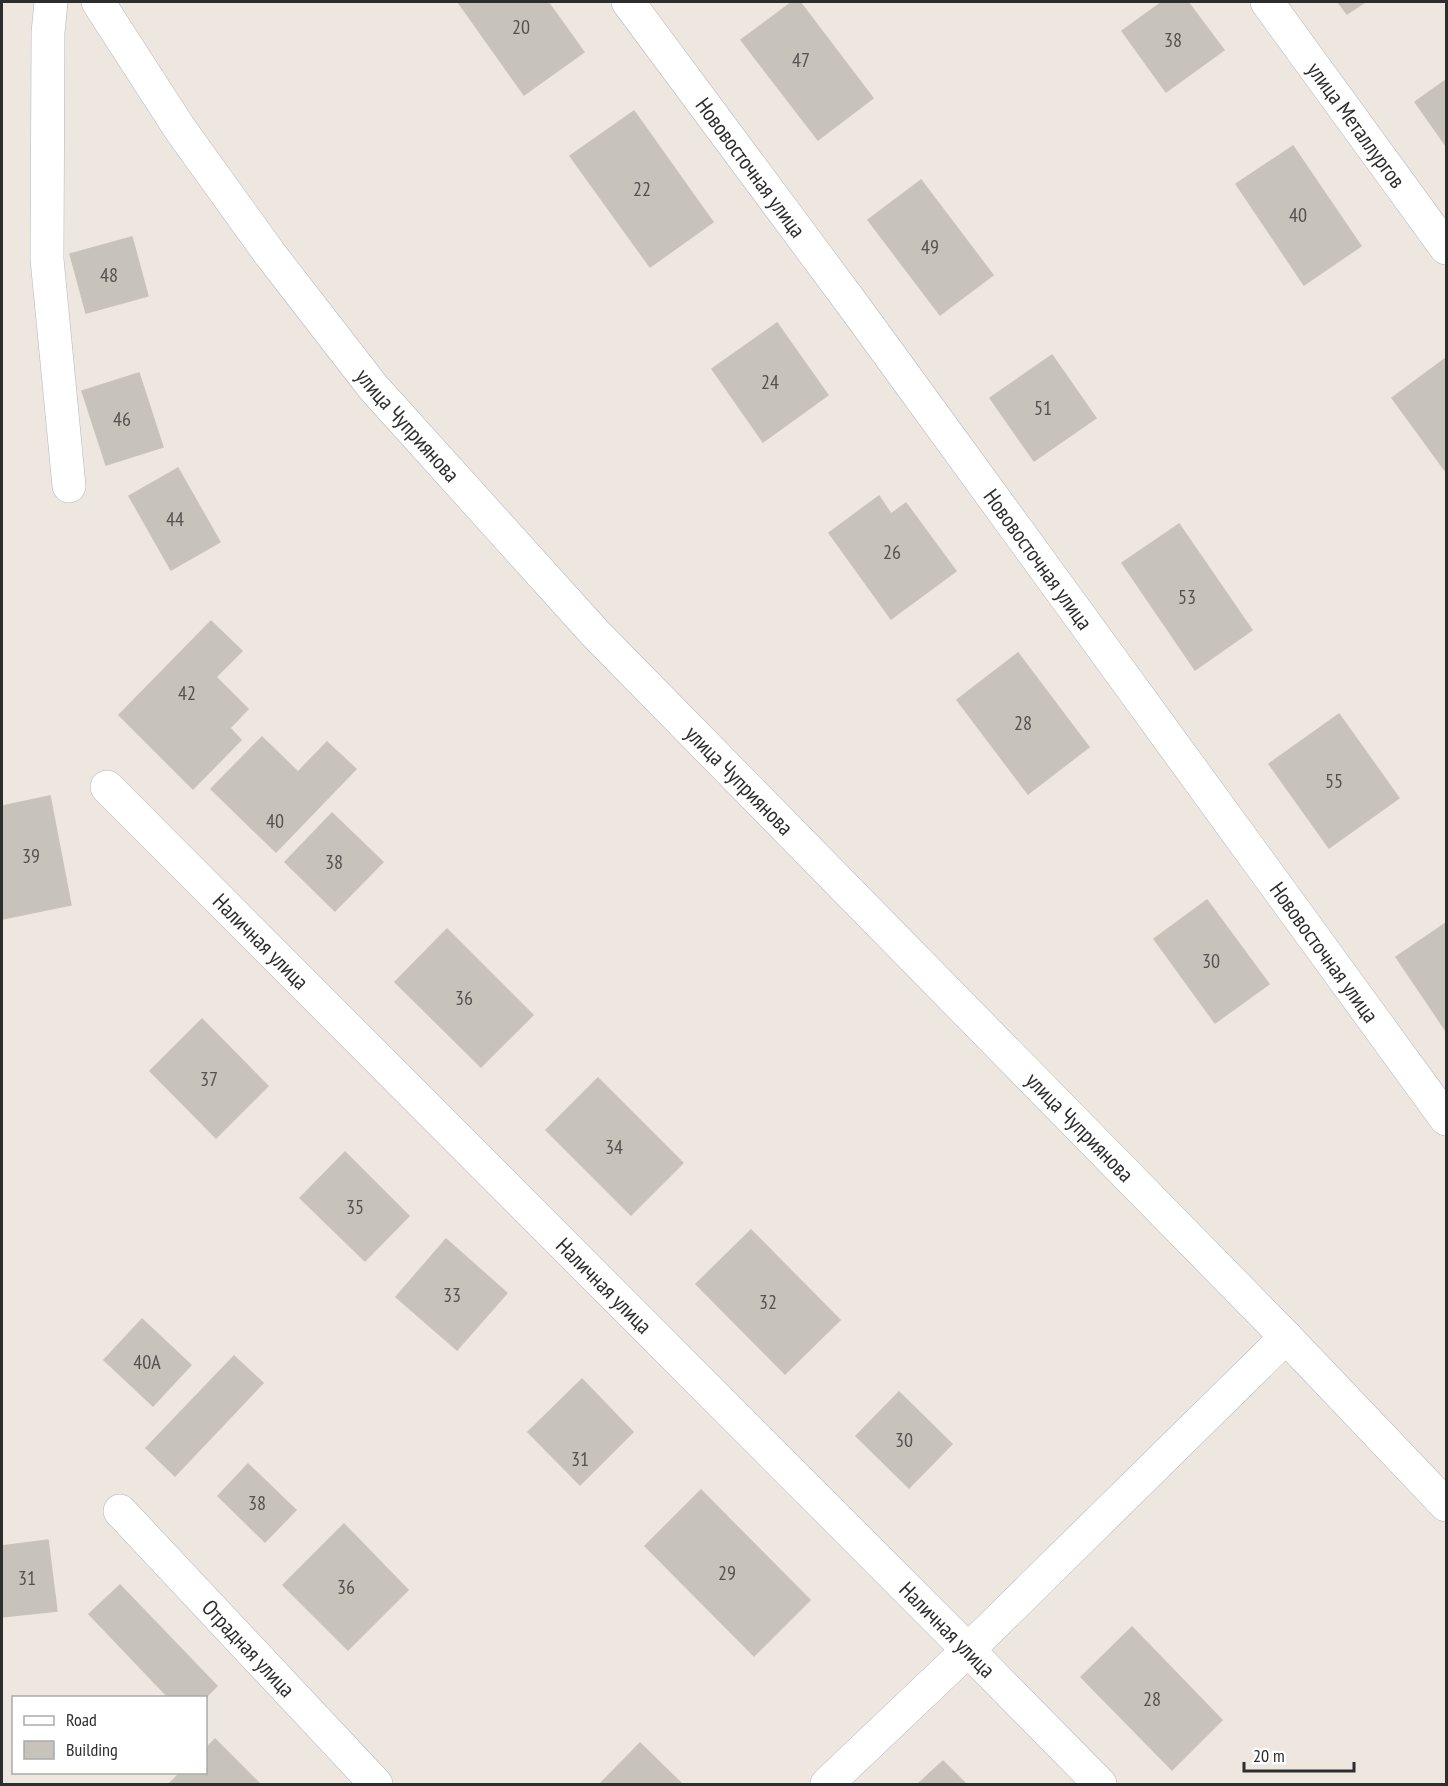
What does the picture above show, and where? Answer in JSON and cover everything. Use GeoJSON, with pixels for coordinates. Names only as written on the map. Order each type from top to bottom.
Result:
{"type":"FeatureCollection","features":[{"type":"Feature","properties":{"kind":"street"},"geometry":{"type":"LineString","coordinates":[[51,2],[48,33],[47,259],[69,486]]}},
{"type":"Feature","properties":{"kind":"street","name":"улица Чуприянова"},"geometry":{"type":"LineString","coordinates":[[98,2],[180,129],[270,254],[373,387],[595,633],[1286,1337],[1446,1505]]}},
{"type":"Feature","properties":{"kind":"street","name":"Нововосточная улица"},"geometry":{"type":"LineString","coordinates":[[628,2],[870,328],[1446,1119]]}},
{"type":"Feature","properties":{"kind":"street","name":"улица Металлургов"},"geometry":{"type":"LineString","coordinates":[[1267,2],[1446,248]]}},
{"type":"Feature","properties":{"kind":"street","name":"Наличная улица"},"geometry":{"type":"LineString","coordinates":[[107,787],[1100,1785]]}},
{"type":"Feature","properties":{"kind":"street"},"geometry":{"type":"LineString","coordinates":[[827,1785],[968,1650],[1286,1337]]}},
{"type":"Feature","properties":{"kind":"street","name":"Отрадная улица"},"geometry":{"type":"LineString","coordinates":[[120,1511],[376,1785]]}},
{"type":"Feature","properties":{"kind":"building"},"geometry":{"type":"Polygon","coordinates":[[[458,2],[548,2],[584,52],[524,95],[458,2]]]}},
{"type":"Feature","properties":{"kind":"building"},"geometry":{"type":"Polygon","coordinates":[[[792,2],[800,2],[873,98],[818,140],[741,40],[792,2]]]}},
{"type":"Feature","properties":{"kind":"building"},"geometry":{"type":"Polygon","coordinates":[[[1162,2],[1188,2],[1224,50],[1166,92],[1122,31],[1162,2]]]}},
{"type":"Feature","properties":{"kind":"building"},"geometry":{"type":"Polygon","coordinates":[[[1338,2],[1365,2],[1347,14],[1338,2]]]}},
{"type":"Feature","properties":{"kind":"building"},"geometry":{"type":"Polygon","coordinates":[[[1446,80],[1446,146],[1415,102],[1446,80]]]}},
{"type":"Feature","properties":{"kind":"building"},"geometry":{"type":"Polygon","coordinates":[[[634,111],[713,222],[650,267],[570,156],[634,111]]]}},
{"type":"Feature","properties":{"kind":"building"},"geometry":{"type":"Polygon","coordinates":[[[1293,146],[1361,246],[1304,285],[1236,184],[1293,146]]]}},
{"type":"Feature","properties":{"kind":"building"},"geometry":{"type":"Polygon","coordinates":[[[921,180],[993,275],[940,315],[868,220],[921,180]]]}},
{"type":"Feature","properties":{"kind":"building"},"geometry":{"type":"Polygon","coordinates":[[[132,237],[148,296],[86,313],[70,254],[132,237]]]}},
{"type":"Feature","properties":{"kind":"building"},"geometry":{"type":"Polygon","coordinates":[[[777,323],[828,395],[763,442],[712,369],[777,323]]]}},
{"type":"Feature","properties":{"kind":"building"},"geometry":{"type":"Polygon","coordinates":[[[1052,355],[1096,418],[1034,461],[990,398],[1052,355]]]}},
{"type":"Feature","properties":{"kind":"building"},"geometry":{"type":"Polygon","coordinates":[[[1446,358],[1446,472],[1392,398],[1446,358]]]}},
{"type":"Feature","properties":{"kind":"building"},"geometry":{"type":"Polygon","coordinates":[[[139,373],[163,447],[106,465],[82,391],[139,373]]]}},
{"type":"Feature","properties":{"kind":"building"},"geometry":{"type":"Polygon","coordinates":[[[178,468],[220,542],[171,570],[129,496],[178,468]]]}},
{"type":"Feature","properties":{"kind":"building"},"geometry":{"type":"Polygon","coordinates":[[[879,496],[891,514],[906,503],[956,571],[891,619],[829,533],[879,496]]]}},
{"type":"Feature","properties":{"kind":"building"},"geometry":{"type":"Polygon","coordinates":[[[1179,524],[1252,630],[1195,670],[1122,563],[1179,524]]]}},
{"type":"Feature","properties":{"kind":"building"},"geometry":{"type":"Polygon","coordinates":[[[211,621],[242,651],[216,677],[248,709],[230,728],[241,740],[193,789],[119,715],[211,621]]]}},
{"type":"Feature","properties":{"kind":"building"},"geometry":{"type":"Polygon","coordinates":[[[1018,653],[1089,747],[1028,794],[957,700],[1018,653]]]}},
{"type":"Feature","properties":{"kind":"building"},"geometry":{"type":"Polygon","coordinates":[[[1339,714],[1399,798],[1329,848],[1269,764],[1339,714]]]}},
{"type":"Feature","properties":{"kind":"building"},"geometry":{"type":"Polygon","coordinates":[[[262,737],[298,772],[327,742],[356,769],[276,852],[211,789],[262,737]]]}},
{"type":"Feature","properties":{"kind":"building"},"geometry":{"type":"Polygon","coordinates":[[[50,796],[71,905],[2,919],[2,806],[50,796]]]}},
{"type":"Feature","properties":{"kind":"building"},"geometry":{"type":"Polygon","coordinates":[[[332,813],[383,862],[335,911],[285,862],[332,813]]]}},
{"type":"Feature","properties":{"kind":"building"},"geometry":{"type":"Polygon","coordinates":[[[1207,900],[1269,984],[1215,1023],[1154,939],[1207,900]]]}},
{"type":"Feature","properties":{"kind":"building"},"geometry":{"type":"Polygon","coordinates":[[[1446,923],[1446,1031],[1396,957],[1446,923]]]}},
{"type":"Feature","properties":{"kind":"building"},"geometry":{"type":"Polygon","coordinates":[[[447,929],[533,1015],[481,1067],[395,982],[447,929]]]}},
{"type":"Feature","properties":{"kind":"building"},"geometry":{"type":"Polygon","coordinates":[[[202,1019],[268,1086],[216,1138],[150,1071],[202,1019]]]}},
{"type":"Feature","properties":{"kind":"building"},"geometry":{"type":"Polygon","coordinates":[[[598,1078],[683,1163],[631,1215],[546,1130],[598,1078]]]}},
{"type":"Feature","properties":{"kind":"building"},"geometry":{"type":"Polygon","coordinates":[[[345,1152],[409,1216],[365,1261],[300,1198],[345,1152]]]}},
{"type":"Feature","properties":{"kind":"building"},"geometry":{"type":"Polygon","coordinates":[[[751,1230],[840,1320],[785,1374],[696,1284],[751,1230]]]}},
{"type":"Feature","properties":{"kind":"building"},"geometry":{"type":"Polygon","coordinates":[[[446,1239],[507,1293],[457,1350],[396,1297],[446,1239]]]}},
{"type":"Feature","properties":{"kind":"building"},"geometry":{"type":"Polygon","coordinates":[[[142,1319],[191,1365],[153,1406],[104,1360],[142,1319]]]}},
{"type":"Feature","properties":{"kind":"building"},"geometry":{"type":"Polygon","coordinates":[[[234,1356],[263,1383],[175,1476],[146,1448],[234,1356]]]}},
{"type":"Feature","properties":{"kind":"building"},"geometry":{"type":"Polygon","coordinates":[[[582,1379],[633,1432],[580,1485],[528,1432],[582,1379]]]}},
{"type":"Feature","properties":{"kind":"building"},"geometry":{"type":"Polygon","coordinates":[[[899,1392],[952,1444],[909,1488],[856,1436],[899,1392]]]}},
{"type":"Feature","properties":{"kind":"building"},"geometry":{"type":"Polygon","coordinates":[[[248,1464],[296,1510],[265,1542],[218,1496],[248,1464]]]}},
{"type":"Feature","properties":{"kind":"building"},"geometry":{"type":"Polygon","coordinates":[[[701,1490],[810,1600],[754,1656],[645,1546],[701,1490]]]}},
{"type":"Feature","properties":{"kind":"building"},"geometry":{"type":"Polygon","coordinates":[[[344,1524],[408,1590],[348,1650],[283,1585],[344,1524]]]}},
{"type":"Feature","properties":{"kind":"building"},"geometry":{"type":"Polygon","coordinates":[[[48,1540],[57,1611],[2,1617],[2,1546],[48,1540]]]}},
{"type":"Feature","properties":{"kind":"building"},"geometry":{"type":"Polygon","coordinates":[[[120,1585],[217,1686],[207,1696],[167,1696],[89,1614],[120,1585]]]}},
{"type":"Feature","properties":{"kind":"building"},"geometry":{"type":"Polygon","coordinates":[[[1132,1627],[1222,1720],[1172,1770],[1081,1677],[1132,1627]]]}},
{"type":"Feature","properties":{"kind":"building"},"geometry":{"type":"Polygon","coordinates":[[[215,1739],[260,1784],[169,1784],[179,1774],[207,1774],[207,1747],[215,1739]]]}},
{"type":"Feature","properties":{"kind":"building"},"geometry":{"type":"Polygon","coordinates":[[[640,1743],[682,1784],[600,1784],[640,1743]]]}},
{"type":"Feature","properties":{"kind":"building"},"geometry":{"type":"Polygon","coordinates":[[[943,1761],[966,1784],[918,1784],[943,1761]]]}}]}
